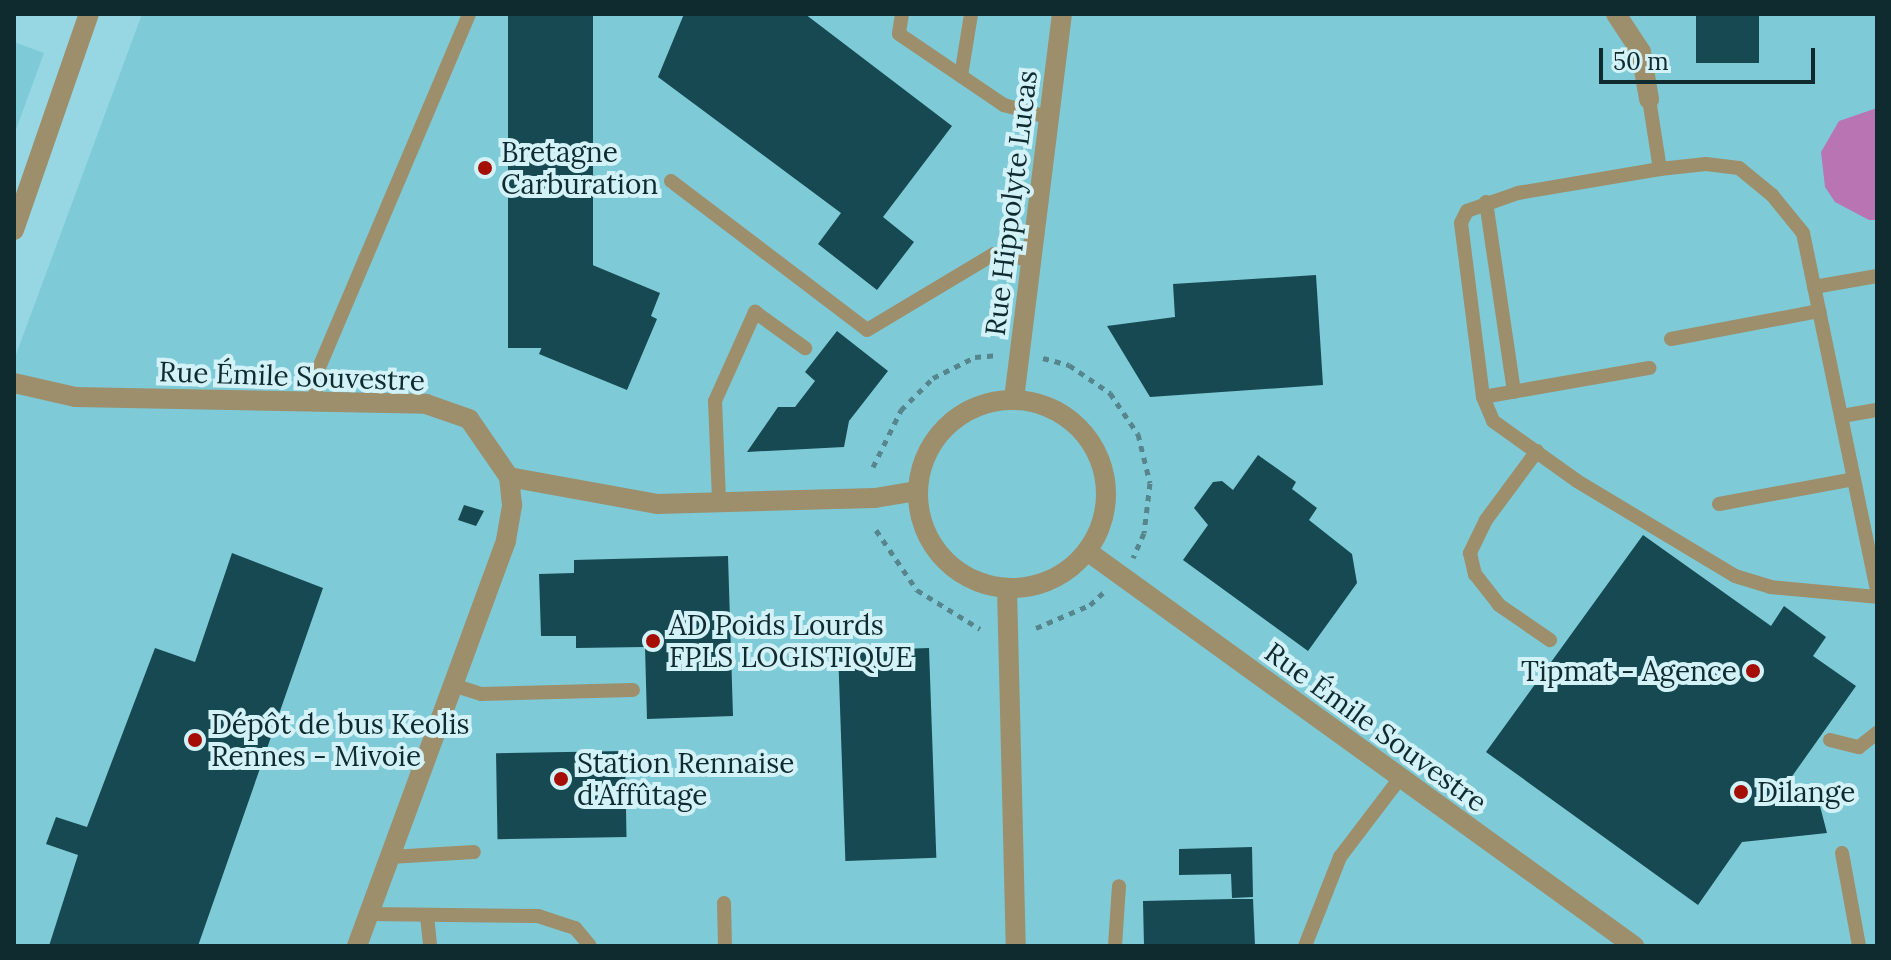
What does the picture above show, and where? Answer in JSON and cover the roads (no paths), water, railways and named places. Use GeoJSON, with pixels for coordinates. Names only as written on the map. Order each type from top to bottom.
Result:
{"type":"FeatureCollection","features":[{"type":"Feature","properties":{"kind":"street"},"geometry":{"type":"LineString","coordinates":[[14,230],[89,14]]}},
{"type":"Feature","properties":{"kind":"street","name":"Rue Hippolyte Lucas"},"geometry":{"type":"LineString","coordinates":[[1014,399],[1062,14]]}},
{"type":"Feature","properties":{"kind":"street"},"geometry":{"type":"LineString","coordinates":[[1616,14],[1641,52],[1649,99]]}},
{"type":"Feature","properties":{"kind":"street","name":"Rue Émile Souvestre"},"geometry":{"type":"LineString","coordinates":[[14,383],[75,397],[426,404],[469,419],[509,477]]}},
{"type":"Feature","properties":{"kind":"street"},"geometry":{"type":"LineString","coordinates":[[1014,399],[1048,406],[1077,425],[1098,453],[1107,486],[1103,521],[1087,551],[1062,575],[1030,587],[1007,588],[964,575],[938,554],[922,524],[917,491],[926,455],[947,425],[978,405],[1014,399]]}},
{"type":"Feature","properties":{"kind":"street"},"geometry":{"type":"LineString","coordinates":[[357,946],[506,540],[512,505],[509,477],[657,504],[875,498],[917,491]]}},
{"type":"Feature","properties":{"kind":"street","name":"Rue Émile Souvestre"},"geometry":{"type":"LineString","coordinates":[[1087,551],[1634,946]]}},
{"type":"Feature","properties":{"kind":"street"},"geometry":{"type":"LineString","coordinates":[[1007,588],[1016,946]]}},
{"type":"Feature","properties":{"kind":"lane"},"geometry":{"type":"LineString","coordinates":[[315,403],[318,370],[469,14]]}},
{"type":"Feature","properties":{"kind":"lane"},"geometry":{"type":"LineString","coordinates":[[902,14],[899,34],[1004,105],[1050,118]]}},
{"type":"Feature","properties":{"kind":"lane"},"geometry":{"type":"LineString","coordinates":[[961,76],[971,14]]}},
{"type":"Feature","properties":{"kind":"lane"},"geometry":{"type":"LineString","coordinates":[[1649,99],[1660,169]]}},
{"type":"Feature","properties":{"kind":"lane"},"geometry":{"type":"LineString","coordinates":[[1877,590],[1803,233],[1772,195],[1739,168],[1706,164],[1660,169],[1486,202],[1467,211],[1461,223],[1483,397],[1493,421],[1577,481],[1735,576],[1770,587],[1877,597]]}},
{"type":"Feature","properties":{"kind":"lane"},"geometry":{"type":"LineString","coordinates":[[671,181],[867,330],[994,254],[1032,260]]}},
{"type":"Feature","properties":{"kind":"lane"},"geometry":{"type":"LineString","coordinates":[[1486,202],[1514,392]]}},
{"type":"Feature","properties":{"kind":"lane"},"geometry":{"type":"LineString","coordinates":[[1814,287],[1877,276]]}},
{"type":"Feature","properties":{"kind":"lane"},"geometry":{"type":"LineString","coordinates":[[1671,339],[1819,311]]}},
{"type":"Feature","properties":{"kind":"lane"},"geometry":{"type":"LineString","coordinates":[[719,500],[715,401],[755,312],[805,348]]}},
{"type":"Feature","properties":{"kind":"lane"},"geometry":{"type":"LineString","coordinates":[[1483,397],[1650,368]]}},
{"type":"Feature","properties":{"kind":"lane"},"geometry":{"type":"LineString","coordinates":[[1842,416],[1877,410]]}},
{"type":"Feature","properties":{"kind":"lane"},"geometry":{"type":"LineString","coordinates":[[1537,451],[1486,520],[1470,553],[1475,574],[1499,605],[1550,640]]}},
{"type":"Feature","properties":{"kind":"lane"},"geometry":{"type":"LineString","coordinates":[[1719,504],[1854,479]]}},
{"type":"Feature","properties":{"kind":"lane"},"geometry":{"type":"LineString","coordinates":[[453,685],[481,694],[633,690]]}},
{"type":"Feature","properties":{"kind":"lane"},"geometry":{"type":"LineString","coordinates":[[1830,740],[1859,747],[1877,733]]}},
{"type":"Feature","properties":{"kind":"lane"},"geometry":{"type":"LineString","coordinates":[[1305,946],[1340,857],[1400,778]]}},
{"type":"Feature","properties":{"kind":"lane"},"geometry":{"type":"LineString","coordinates":[[390,857],[474,852]]}},
{"type":"Feature","properties":{"kind":"lane"},"geometry":{"type":"LineString","coordinates":[[1842,853],[1859,946]]}},
{"type":"Feature","properties":{"kind":"lane"},"geometry":{"type":"LineString","coordinates":[[1115,946],[1119,886]]}},
{"type":"Feature","properties":{"kind":"lane"},"geometry":{"type":"LineString","coordinates":[[724,903],[725,946]]}},
{"type":"Feature","properties":{"kind":"lane"},"geometry":{"type":"LineString","coordinates":[[369,914],[538,916],[575,928],[590,946]]}},
{"type":"Feature","properties":{"kind":"lane"},"geometry":{"type":"LineString","coordinates":[[427,916],[430,946]]}},
{"type":"Feature","properties":{"kind":"place","name":"Bretagne Carburation"},"geometry":{"type":"Point","coordinates":[485,168]}},
{"type":"Feature","properties":{"kind":"place","name":"AD Poids Lourds FPLS LOGISTIQUE"},"geometry":{"type":"Point","coordinates":[653,641]}},
{"type":"Feature","properties":{"kind":"place","name":"Tipmat - Agence"},"geometry":{"type":"Point","coordinates":[1753,671]}},
{"type":"Feature","properties":{"kind":"place","name":"Dépôt de bus Keolis Rennes - Mivoie"},"geometry":{"type":"Point","coordinates":[195,740]}},
{"type":"Feature","properties":{"kind":"place","name":"Station Rennaise d'Affûtage"},"geometry":{"type":"Point","coordinates":[561,779]}},
{"type":"Feature","properties":{"kind":"place","name":"Dilange"},"geometry":{"type":"Point","coordinates":[1741,792]}}]}
